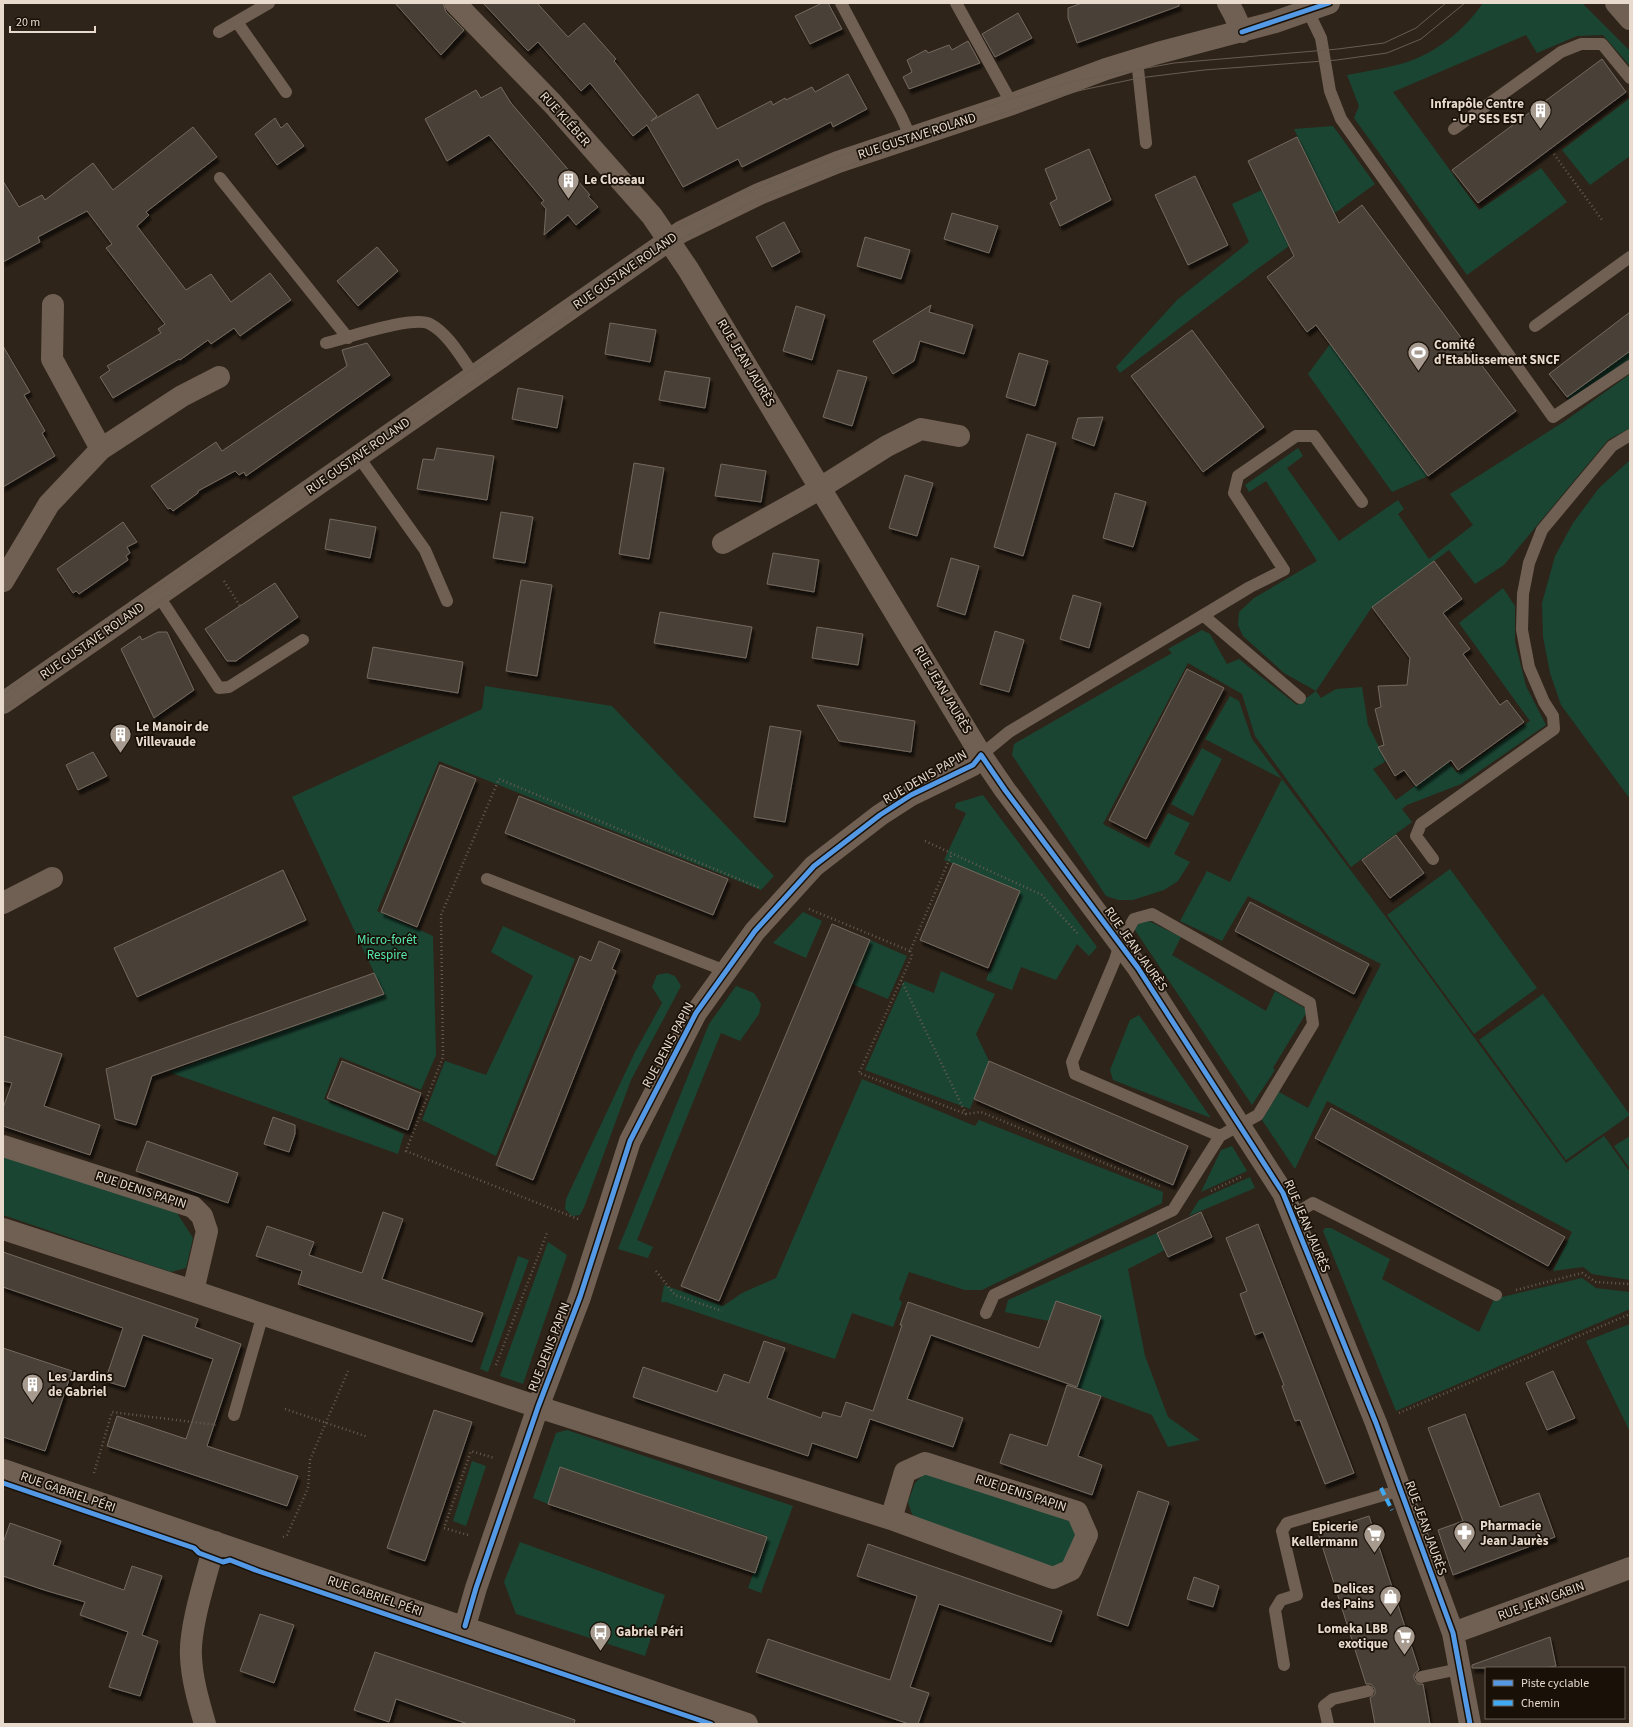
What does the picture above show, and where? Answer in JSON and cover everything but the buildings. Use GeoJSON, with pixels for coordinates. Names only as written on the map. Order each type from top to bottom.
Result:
{"type":"FeatureCollection","features":[{"type":"Feature","properties":{"kind":"street","name":"RUE KLÉBER"},"geometry":{"type":"LineString","coordinates":[[455,3],[553,104],[652,216],[669,240]]}},
{"type":"Feature","properties":{"kind":"street"},"geometry":{"type":"LineString","coordinates":[[1228,3],[1242,32]]}},
{"type":"Feature","properties":{"kind":"street","name":"RUE GUSTAVE ROLAND"},"geometry":{"type":"LineString","coordinates":[[3,703],[669,240],[728,208],[788,181],[838,162],[1012,104],[1106,69],[1242,32],[1329,3]]}},
{"type":"Feature","properties":{"kind":"street"},"geometry":{"type":"LineString","coordinates":[[1616,3],[1630,19]]}},
{"type":"Feature","properties":{"kind":"street","name":"RUE JEAN JAURÈS"},"geometry":{"type":"LineString","coordinates":[[669,240],[822,487],[981,755],[1005,790],[1120,944],[1241,1124],[1284,1193],[1401,1490],[1452,1633],[1470,1724]]}},
{"type":"Feature","properties":{"kind":"street"},"geometry":{"type":"LineString","coordinates":[[53,306],[52,359],[101,449]]}},
{"type":"Feature","properties":{"kind":"street"},"geometry":{"type":"LineString","coordinates":[[3,581],[49,504],[101,449],[182,396],[219,377]]}},
{"type":"Feature","properties":{"kind":"street"},"geometry":{"type":"LineString","coordinates":[[723,543],[822,487],[887,446],[921,428],[959,436]]}},
{"type":"Feature","properties":{"kind":"street","name":"RUE DENIS PAPIN"},"geometry":{"type":"LineString","coordinates":[[465,1626],[476,1588],[538,1407],[580,1297],[630,1141],[696,1013],[755,931],[793,902],[814,866],[880,815],[911,795],[973,765],[981,755]]}},
{"type":"Feature","properties":{"kind":"street"},"geometry":{"type":"LineString","coordinates":[[3,902],[52,878]]}},
{"type":"Feature","properties":{"kind":"street","name":"RUE DENIS PAPIN"},"geometry":{"type":"LineString","coordinates":[[3,1146],[193,1207],[202,1216],[207,1231],[193,1291]]}},
{"type":"Feature","properties":{"kind":"street","name":"RUE DENIS PAPIN"},"geometry":{"type":"LineString","coordinates":[[3,1229],[263,1314],[538,1407],[891,1518],[1053,1578],[1071,1570],[1087,1534],[1077,1512],[925,1463],[905,1472],[891,1518]]}},
{"type":"Feature","properties":{"kind":"street","name":"RUE GABRIEL PÉRI"},"geometry":{"type":"LineString","coordinates":[[3,1470],[465,1626],[747,1724]]}},
{"type":"Feature","properties":{"kind":"street"},"geometry":{"type":"LineString","coordinates":[[205,1724],[199,1704],[191,1657],[195,1621],[215,1542]]}},
{"type":"Feature","properties":{"kind":"street","name":"RUE JEAN GABIN"},"geometry":{"type":"LineString","coordinates":[[1452,1633],[1630,1568]]}},
{"type":"Feature","properties":{"kind":"lane"},"geometry":{"type":"LineString","coordinates":[[219,32],[269,3]]}},
{"type":"Feature","properties":{"kind":"lane"},"geometry":{"type":"LineString","coordinates":[[841,3],[901,116],[911,138]]}},
{"type":"Feature","properties":{"kind":"lane"},"geometry":{"type":"LineString","coordinates":[[956,3],[1012,104]]}},
{"type":"Feature","properties":{"kind":"lane"},"geometry":{"type":"LineString","coordinates":[[1308,11],[1321,38],[1330,91],[1341,119],[1553,417],[1630,366]]}},
{"type":"Feature","properties":{"kind":"lane"},"geometry":{"type":"LineString","coordinates":[[237,22],[286,92]]}},
{"type":"Feature","properties":{"kind":"lane"},"geometry":{"type":"LineString","coordinates":[[1454,129],[1561,52],[1581,44],[1602,44],[1630,78]]}},
{"type":"Feature","properties":{"kind":"lane"},"geometry":{"type":"LineString","coordinates":[[1137,60],[1146,143]]}},
{"type":"Feature","properties":{"kind":"lane"},"geometry":{"type":"LineString","coordinates":[[220,178],[348,338]]}},
{"type":"Feature","properties":{"kind":"lane"},"geometry":{"type":"LineString","coordinates":[[1535,326],[1630,257]]}},
{"type":"Feature","properties":{"kind":"lane"},"geometry":{"type":"LineString","coordinates":[[326,343],[414,321],[430,324],[443,334],[474,375]]}},
{"type":"Feature","properties":{"kind":"lane"},"geometry":{"type":"LineString","coordinates":[[1433,859],[1416,836],[1421,824],[1554,729],[1553,716],[1544,702],[1529,667],[1522,630],[1523,594],[1530,563],[1542,530],[1612,446],[1630,435]]}},
{"type":"Feature","properties":{"kind":"lane"},"geometry":{"type":"LineString","coordinates":[[981,755],[1009,732],[1284,570],[1234,493],[1238,476],[1296,436],[1314,436],[1362,502]]}},
{"type":"Feature","properties":{"kind":"lane"},"geometry":{"type":"LineString","coordinates":[[358,456],[425,550],[447,601]]}},
{"type":"Feature","properties":{"kind":"lane"},"geometry":{"type":"LineString","coordinates":[[158,595],[219,688],[229,687],[303,640]]}},
{"type":"Feature","properties":{"kind":"lane"},"geometry":{"type":"LineString","coordinates":[[1204,616],[1300,698]]}},
{"type":"Feature","properties":{"kind":"lane"},"geometry":{"type":"LineString","coordinates":[[487,879],[726,971]]}},
{"type":"Feature","properties":{"kind":"lane"},"geometry":{"type":"LineString","coordinates":[[986,1313],[994,1295],[1173,1210],[1220,1136],[1258,1115],[1313,1024],[1310,1003],[1152,914],[1134,919],[1120,944],[1115,960],[1072,1062],[1075,1074],[1220,1136]]}},
{"type":"Feature","properties":{"kind":"lane"},"geometry":{"type":"LineString","coordinates":[[1293,1215],[1313,1203],[1496,1295]]}},
{"type":"Feature","properties":{"kind":"lane"},"geometry":{"type":"LineString","coordinates":[[234,1415],[263,1314]]}},
{"type":"Feature","properties":{"kind":"lane"},"geometry":{"type":"LineString","coordinates":[[1284,1665],[1275,1610],[1281,1600],[1297,1595],[1282,1531],[1287,1523],[1401,1490]]}},
{"type":"Feature","properties":{"kind":"lane"},"geometry":{"type":"LineString","coordinates":[[1421,1678],[1459,1670]]}},
{"type":"Feature","properties":{"kind":"lane"},"geometry":{"type":"LineString","coordinates":[[1328,1724],[1324,1706],[1333,1698],[1368,1691]]}},
{"type":"Feature","properties":{"kind":"path"},"geometry":{"type":"LineString","coordinates":[[1554,154],[1602,220]]}},
{"type":"Feature","properties":{"kind":"path"},"geometry":{"type":"LineString","coordinates":[[221,577],[240,606]]}},
{"type":"Feature","properties":{"kind":"path"},"geometry":{"type":"LineString","coordinates":[[602,1229],[406,1151],[443,1057],[441,915],[499,779],[910,951]]}},
{"type":"Feature","properties":{"kind":"path"},"geometry":{"type":"LineString","coordinates":[[925,841],[1042,895],[1084,941]]}},
{"type":"Feature","properties":{"kind":"path"},"geometry":{"type":"LineString","coordinates":[[952,853],[910,951],[912,956],[859,1073],[966,1114],[981,1112],[1183,1195]]}},
{"type":"Feature","properties":{"kind":"path"},"geometry":{"type":"LineString","coordinates":[[901,980],[966,1114]]}},
{"type":"Feature","properties":{"kind":"path"},"geometry":{"type":"LineString","coordinates":[[486,1390],[547,1233]]}},
{"type":"Feature","properties":{"kind":"path"},"geometry":{"type":"LineString","coordinates":[[656,1272],[675,1295],[722,1311]]}},
{"type":"Feature","properties":{"kind":"path"},"geometry":{"type":"LineString","coordinates":[[1496,1295],[1582,1273],[1596,1282],[1630,1284]]}},
{"type":"Feature","properties":{"kind":"path"},"geometry":{"type":"LineString","coordinates":[[1392,1416],[1630,1314]]}},
{"type":"Feature","properties":{"kind":"path"},"geometry":{"type":"LineString","coordinates":[[282,1538],[287,1535],[308,1488],[310,1460],[358,1346]]}},
{"type":"Feature","properties":{"kind":"path"},"geometry":{"type":"LineString","coordinates":[[285,1409],[368,1437]]}},
{"type":"Feature","properties":{"kind":"path"},"geometry":{"type":"LineString","coordinates":[[86,1498],[112,1412],[215,1425],[234,1415]]}},
{"type":"Feature","properties":{"kind":"path"},"geometry":{"type":"LineString","coordinates":[[470,1536],[444,1528],[471,1451],[501,1460]]}},
{"type":"Feature","properties":{"kind":"green space"},"geometry":{"type":"Polygon","coordinates":[[[1483,3],[1582,3],[1630,51],[1630,66],[1603,35],[1577,36],[1537,53],[1526,35],[1393,92],[1479,210],[1541,168],[1567,202],[1467,275],[1354,118],[1359,106],[1347,75],[1398,65],[1434,50],[1461,29],[1483,3]]]}},
{"type":"Feature","properties":{"kind":"green space"},"geometry":{"type":"Polygon","coordinates":[[[1630,98],[1630,156],[1590,185],[1562,150],[1630,98]]]}},
{"type":"Feature","properties":{"kind":"green space"},"geometry":{"type":"Polygon","coordinates":[[[1333,126],[1375,184],[1260,267],[1120,373],[1116,367],[1177,300],[1249,242],[1232,204],[1262,190],[1327,199],[1294,129],[1333,126]]]}},
{"type":"Feature","properties":{"kind":"green space"},"geometry":{"type":"Polygon","coordinates":[[[1330,344],[1428,476],[1392,492],[1308,374],[1330,344]]]}},
{"type":"Feature","properties":{"kind":"green space"},"geometry":{"type":"Polygon","coordinates":[[[1630,351],[1630,359],[1569,400],[1567,397],[1630,351]]]}},
{"type":"Feature","properties":{"kind":"green space"},"geometry":{"type":"Polygon","coordinates":[[[1630,374],[1630,428],[1608,440],[1504,565],[1475,584],[1449,550],[1372,607],[1316,691],[1284,673],[1243,636],[1238,625],[1239,612],[1254,598],[1317,561],[1266,481],[1249,492],[1245,485],[1298,448],[1303,456],[1287,468],[1339,541],[1398,500],[1404,509],[1398,514],[1429,559],[1473,525],[1450,494],[1565,421],[1630,374]]]}},
{"type":"Feature","properties":{"kind":"green space"},"geometry":{"type":"Polygon","coordinates":[[[1630,460],[1630,799],[1561,705],[1550,673],[1543,637],[1542,603],[1555,556],[1573,523],[1599,488],[1630,460]]]}},
{"type":"Feature","properties":{"kind":"green space"},"geometry":{"type":"Polygon","coordinates":[[[1503,588],[1515,606],[1515,642],[1526,686],[1546,725],[1461,784],[1407,805],[1402,809],[1412,822],[1351,867],[1255,736],[1242,694],[1188,663],[1103,824],[1149,848],[1168,813],[1190,823],[1174,854],[1190,862],[1178,881],[1164,890],[1133,900],[1118,900],[1106,896],[1012,755],[1014,744],[1172,653],[1168,649],[1202,630],[1210,634],[1227,664],[1239,659],[1297,705],[1316,691],[1321,698],[1336,689],[1362,687],[1368,725],[1386,761],[1373,769],[1396,800],[1448,762],[1457,773],[1530,721],[1459,623],[1503,588]]]}},
{"type":"Feature","properties":{"kind":"green space","name":"Micro-forêt Respire"},"geometry":{"type":"Polygon","coordinates":[[[485,686],[612,706],[774,876],[761,890],[439,761],[377,911],[433,936],[436,1055],[421,1090],[340,1057],[324,1099],[404,1134],[398,1154],[169,1072],[384,994],[292,797],[482,709],[485,686]]]}},
{"type":"Feature","properties":{"kind":"green space"},"geometry":{"type":"Polygon","coordinates":[[[1230,696],[1239,701],[1252,739],[1397,932],[1566,1163],[1604,1136],[1630,1172],[1630,1280],[1592,1274],[1583,1267],[1553,1271],[1572,1232],[1327,1101],[1295,1169],[1262,1120],[1279,1092],[1308,1108],[1381,964],[1248,896],[1222,941],[1180,921],[1207,871],[1230,882],[1282,779],[1205,739],[1230,696]]]}},
{"type":"Feature","properties":{"kind":"green space"},"geometry":{"type":"Polygon","coordinates":[[[1202,748],[1222,759],[1193,816],[1171,804],[1202,748]]]}},
{"type":"Feature","properties":{"kind":"green space"},"geometry":{"type":"Polygon","coordinates":[[[983,795],[1097,947],[1089,956],[1077,944],[1056,980],[1021,967],[1012,990],[986,980],[997,953],[995,951],[1020,891],[944,860],[966,813],[955,808],[956,803],[983,795]]]}},
{"type":"Feature","properties":{"kind":"green space"},"geometry":{"type":"Polygon","coordinates":[[[1450,869],[1537,988],[1474,1034],[1387,915],[1450,869]]]}},
{"type":"Feature","properties":{"kind":"green space"},"geometry":{"type":"Polygon","coordinates":[[[803,912],[822,921],[806,958],[773,943],[803,912]]]}},
{"type":"Feature","properties":{"kind":"green space"},"geometry":{"type":"Polygon","coordinates":[[[1137,921],[1149,921],[1181,937],[1172,955],[1266,1011],[1275,991],[1308,1010],[1273,1068],[1275,1070],[1252,1105],[1133,927],[1137,921]]]}},
{"type":"Feature","properties":{"kind":"green space"},"geometry":{"type":"Polygon","coordinates":[[[503,926],[575,959],[496,1156],[422,1120],[445,1061],[486,1075],[533,976],[491,952],[503,926]]]}},
{"type":"Feature","properties":{"kind":"green space"},"geometry":{"type":"Polygon","coordinates":[[[870,940],[907,956],[888,999],[852,984],[870,940]]]}},
{"type":"Feature","properties":{"kind":"green space"},"geometry":{"type":"Polygon","coordinates":[[[941,971],[995,994],[976,1034],[989,1061],[970,1109],[865,1070],[904,981],[934,993],[941,971]]]}},
{"type":"Feature","properties":{"kind":"green space"},"geometry":{"type":"Polygon","coordinates":[[[667,973],[675,976],[681,986],[631,1080],[585,1205],[580,1215],[572,1216],[565,1209],[566,1199],[635,1052],[662,1003],[652,987],[657,975],[667,973]]]}},
{"type":"Feature","properties":{"kind":"green space"},"geometry":{"type":"Polygon","coordinates":[[[736,986],[754,993],[761,1004],[759,1014],[740,1041],[721,1033],[637,1240],[653,1247],[648,1258],[618,1249],[709,1024],[736,986]]]}},
{"type":"Feature","properties":{"kind":"green space"},"geometry":{"type":"Polygon","coordinates":[[[1543,994],[1630,1115],[1566,1160],[1479,1040],[1543,994]]]}},
{"type":"Feature","properties":{"kind":"green space"},"geometry":{"type":"Polygon","coordinates":[[[1139,1015],[1211,1118],[1113,1080],[1110,1070],[1130,1020],[1139,1015]]]}},
{"type":"Feature","properties":{"kind":"green space"},"geometry":{"type":"Polygon","coordinates":[[[862,1079],[975,1126],[979,1120],[1163,1192],[1162,1203],[982,1290],[965,1290],[909,1272],[899,1299],[902,1303],[893,1327],[852,1313],[835,1359],[666,1302],[661,1302],[664,1285],[723,1306],[742,1293],[776,1278],[862,1079]]]}},
{"type":"Feature","properties":{"kind":"green space"},"geometry":{"type":"Polygon","coordinates":[[[1630,1136],[1630,1169],[1614,1146],[1630,1136]]]}},
{"type":"Feature","properties":{"kind":"green space"},"geometry":{"type":"Polygon","coordinates":[[[1232,1146],[1247,1171],[1201,1192],[1221,1150],[1232,1146]]]}},
{"type":"Feature","properties":{"kind":"green space"},"geometry":{"type":"Polygon","coordinates":[[[3,1156],[177,1213],[193,1238],[186,1268],[171,1272],[3,1215],[3,1156]]]}},
{"type":"Feature","properties":{"kind":"green space"},"geometry":{"type":"Polygon","coordinates":[[[1250,1177],[1255,1188],[1189,1216],[1199,1200],[1250,1177]]]}},
{"type":"Feature","properties":{"kind":"green space"},"geometry":{"type":"Polygon","coordinates":[[[1325,1228],[1331,1228],[1390,1259],[1382,1279],[1479,1332],[1494,1299],[1582,1278],[1596,1288],[1630,1292],[1630,1309],[1396,1411],[1323,1231],[1325,1228]]]}},
{"type":"Feature","properties":{"kind":"green space"},"geometry":{"type":"Polygon","coordinates":[[[1157,1233],[1165,1250],[1128,1269],[1145,1356],[1168,1417],[1200,1440],[1168,1447],[1152,1415],[1077,1387],[1101,1316],[1056,1301],[1049,1321],[1005,1312],[1008,1300],[1157,1233]]]}},
{"type":"Feature","properties":{"kind":"green space"},"geometry":{"type":"Polygon","coordinates":[[[548,1242],[567,1255],[523,1384],[500,1376],[548,1242]]]}},
{"type":"Feature","properties":{"kind":"green space"},"geometry":{"type":"Polygon","coordinates":[[[518,1256],[529,1260],[488,1372],[480,1369],[518,1256]]]}},
{"type":"Feature","properties":{"kind":"green space"},"geometry":{"type":"Polygon","coordinates":[[[1630,1324],[1630,1432],[1586,1341],[1630,1324]]]}},
{"type":"Feature","properties":{"kind":"green space"},"geometry":{"type":"Polygon","coordinates":[[[567,1430],[793,1506],[761,1593],[748,1588],[767,1536],[561,1467],[548,1504],[533,1498],[556,1433],[567,1430]]]}},
{"type":"Feature","properties":{"kind":"green space"},"geometry":{"type":"Polygon","coordinates":[[[472,1461],[486,1466],[466,1526],[453,1521],[472,1461]]]}},
{"type":"Feature","properties":{"kind":"green space"},"geometry":{"type":"Polygon","coordinates":[[[925,1473],[1073,1518],[1078,1532],[1062,1567],[1048,1568],[920,1523],[912,1514],[908,1502],[915,1483],[925,1473]]]}},
{"type":"Feature","properties":{"kind":"green space"},"geometry":{"type":"Polygon","coordinates":[[[520,1542],[665,1595],[645,1656],[516,1614],[504,1582],[520,1542]]]}},
{"type":"Feature","properties":{"kind":"tram line"},"geometry":{"type":"LineString","coordinates":[[3,695],[660,239],[679,227],[755,189],[839,156],[1010,99],[1075,81],[1174,63],[1338,49],[1384,43],[1416,28],[1446,3]]}},
{"type":"Feature","properties":{"kind":"tram line"},"geometry":{"type":"LineString","coordinates":[[3,711],[679,240],[753,202],[809,179],[1024,106],[1082,90],[1139,78],[1204,70],[1337,60],[1387,53],[1421,39],[1465,3]]}},
{"type":"Feature","properties":{"kind":"marked path"},"geometry":{"type":"LineString","coordinates":[[1381,1488],[1392,1510]]}},
{"type":"Feature","properties":{"kind":"cycle path"},"geometry":{"type":"LineString","coordinates":[[1242,32],[1329,3]]}},
{"type":"Feature","properties":{"kind":"cycle path"},"geometry":{"type":"LineString","coordinates":[[465,1626],[476,1588],[538,1407],[580,1297],[630,1141],[696,1013],[755,931],[814,866],[880,815],[911,795],[973,765],[981,755],[1005,790],[1138,968],[1283,1193],[1376,1423],[1453,1633],[1470,1724]]}},
{"type":"Feature","properties":{"kind":"cycle path"},"geometry":{"type":"LineString","coordinates":[[3,1483],[194,1548],[199,1553],[223,1562],[230,1560],[258,1571],[711,1724]]}},
{"type":"Feature","properties":{"kind":"place","name":"Infrapôle Centre - UP SES EST"},"geometry":{"type":"Point","coordinates":[1540,130]}},
{"type":"Feature","properties":{"kind":"place","name":"Le Closeau"},"geometry":{"type":"Point","coordinates":[568,200]}},
{"type":"Feature","properties":{"kind":"place","name":"Comité d'Etablissement SNCF"},"geometry":{"type":"Point","coordinates":[1419,372]}},
{"type":"Feature","properties":{"kind":"place","name":"Le Manoir de Villevaude"},"geometry":{"type":"Point","coordinates":[120,754]}},
{"type":"Feature","properties":{"kind":"place","name":"Les Jardins de Gabriel"},"geometry":{"type":"Point","coordinates":[32,1404]}},
{"type":"Feature","properties":{"kind":"place","name":"Pharmacie Jean Jaurès"},"geometry":{"type":"Point","coordinates":[1464,1552]}},
{"type":"Feature","properties":{"kind":"place","name":"Epicerie Kellermann"},"geometry":{"type":"Point","coordinates":[1374,1554]}},
{"type":"Feature","properties":{"kind":"place","name":"Delices des Pains"},"geometry":{"type":"Point","coordinates":[1390,1616]}},
{"type":"Feature","properties":{"kind":"place","name":"Gabriel Péri"},"geometry":{"type":"Point","coordinates":[600,1652]}},
{"type":"Feature","properties":{"kind":"place","name":"Lomeka LBB exotique"},"geometry":{"type":"Point","coordinates":[1404,1656]}}]}
